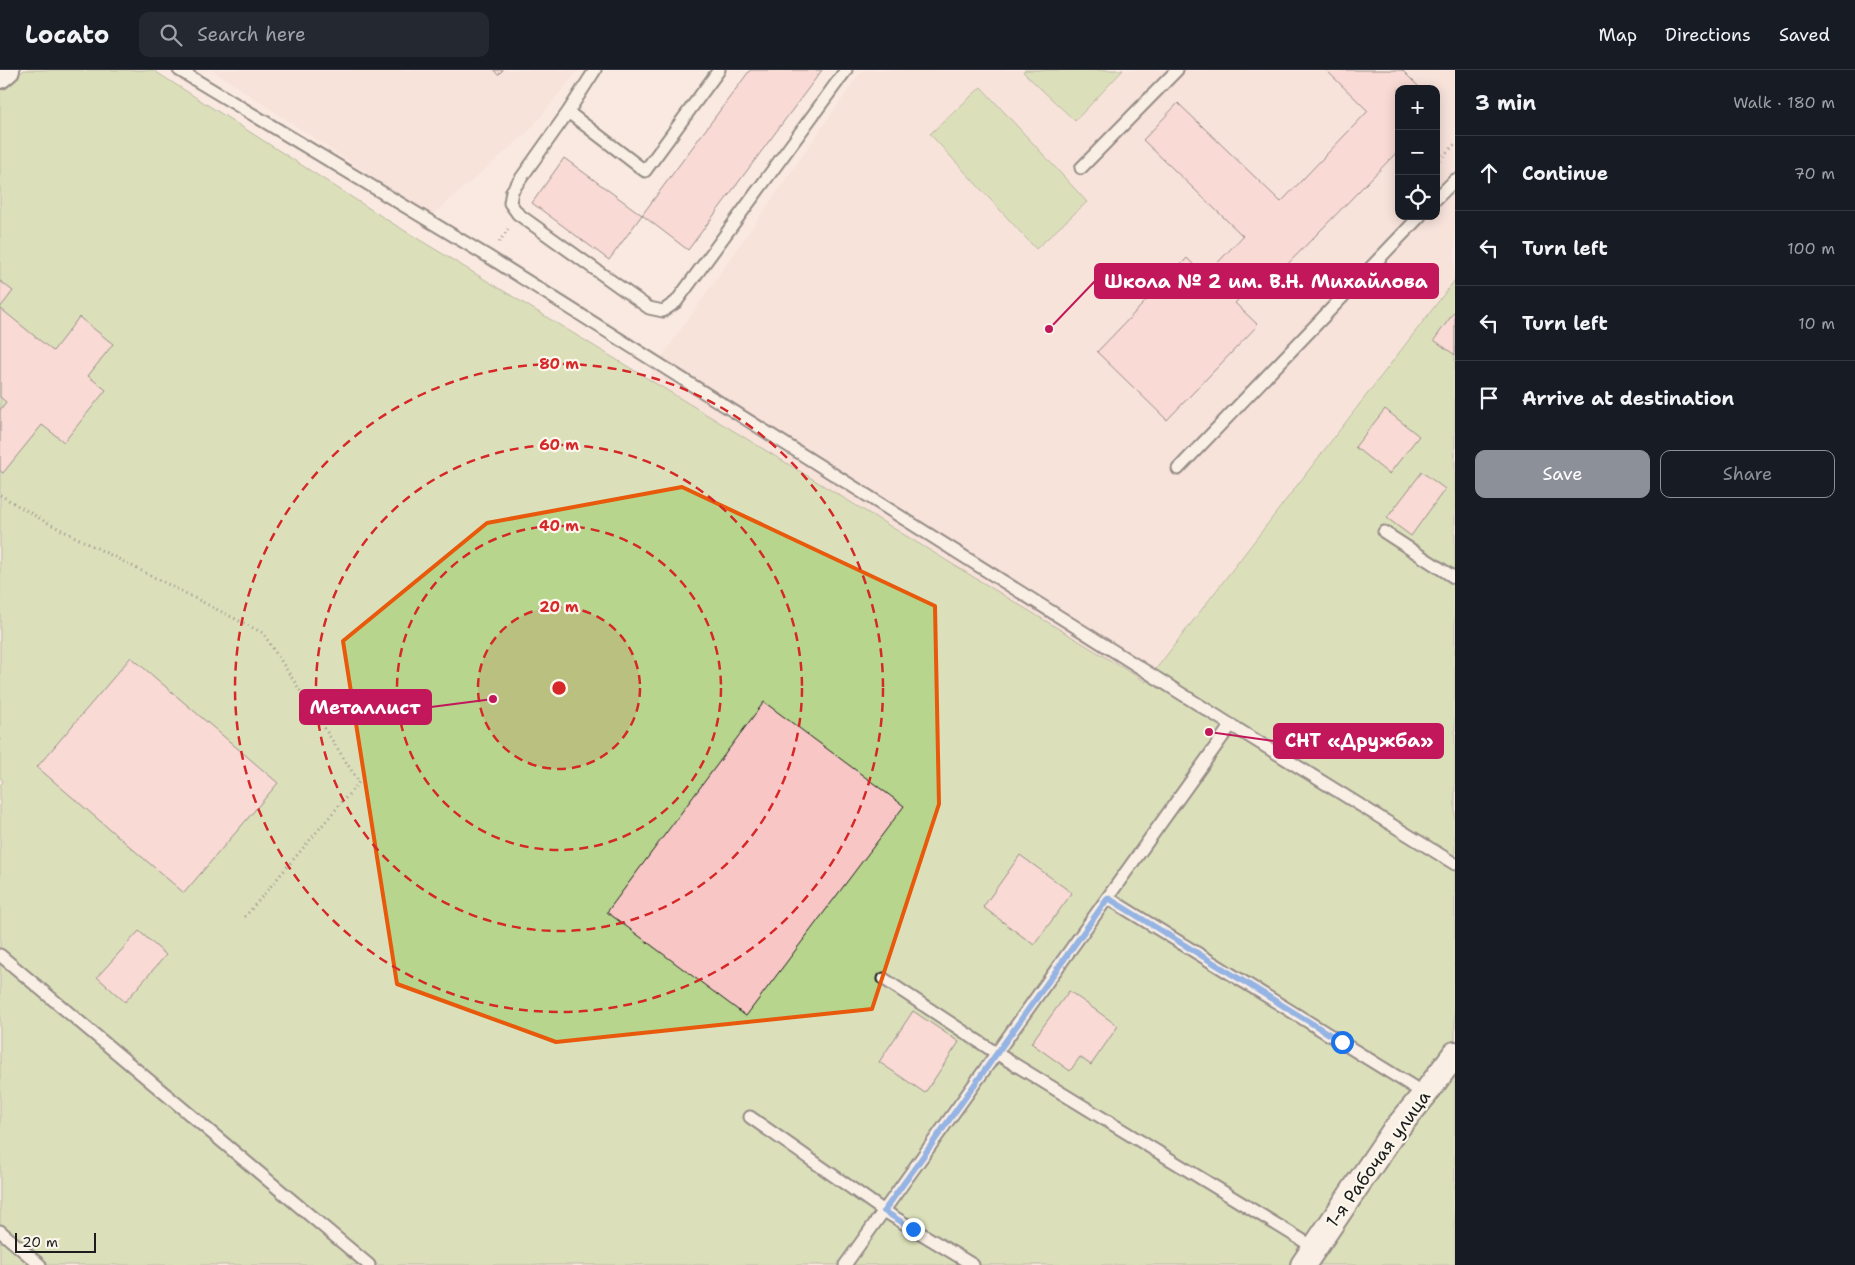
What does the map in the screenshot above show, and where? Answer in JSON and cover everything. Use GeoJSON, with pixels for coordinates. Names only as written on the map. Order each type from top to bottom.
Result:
{"type":"FeatureCollection","features":[{"type":"Feature","properties":{"kind":"street"},"geometry":{"type":"LineString","coordinates":[[0,76],[7,70]]}},
{"type":"Feature","properties":{"kind":"street","name":"1-я Рабочая улица"},"geometry":{"type":"LineString","coordinates":[[1309,1256],[1392,1134],[1426,1094],[1455,1054]]}},
{"type":"Feature","properties":{"kind":"lane"},"geometry":{"type":"LineString","coordinates":[[179,70],[489,256],[1231,725],[1455,864]]}},
{"type":"Feature","properties":{"kind":"lane"},"geometry":{"type":"LineString","coordinates":[[595,70],[512,191],[510,203],[518,214],[648,308],[663,311],[676,302],[846,70]]}},
{"type":"Feature","properties":{"kind":"lane"},"geometry":{"type":"LineString","coordinates":[[568,112],[645,171],[719,70]]}},
{"type":"Feature","properties":{"kind":"lane"},"geometry":{"type":"LineString","coordinates":[[1081,168],[1176,70]]}},
{"type":"Feature","properties":{"kind":"lane"},"geometry":{"type":"LineString","coordinates":[[1440,195],[1455,180]]}},
{"type":"Feature","properties":{"kind":"lane"},"geometry":{"type":"LineString","coordinates":[[1178,469],[1416,220]]}},
{"type":"Feature","properties":{"kind":"lane"},"geometry":{"type":"LineString","coordinates":[[1384,532],[1455,578]]}},
{"type":"Feature","properties":{"kind":"lane"},"geometry":{"type":"LineString","coordinates":[[845,1265],[1231,725]]}},
{"type":"Feature","properties":{"kind":"lane"},"geometry":{"type":"LineString","coordinates":[[1108,898],[1426,1094]]}},
{"type":"Feature","properties":{"kind":"lane"},"geometry":{"type":"LineString","coordinates":[[0,955],[369,1265]]}},
{"type":"Feature","properties":{"kind":"lane"},"geometry":{"type":"LineString","coordinates":[[884,979],[1309,1256]]}},
{"type":"Feature","properties":{"kind":"lane"},"geometry":{"type":"LineString","coordinates":[[750,1117],[884,1211],[972,1265]]}},
{"type":"Feature","properties":{"kind":"lane"},"geometry":{"type":"LineString","coordinates":[[0,1232],[40,1265]]}},
{"type":"Feature","properties":{"kind":"path"},"geometry":{"type":"LineString","coordinates":[[1440,159],[1455,144]]}},
{"type":"Feature","properties":{"kind":"path"},"geometry":{"type":"LineString","coordinates":[[489,256],[518,214]]}},
{"type":"Feature","properties":{"kind":"path"},"geometry":{"type":"LineString","coordinates":[[0,495],[44,521],[263,633],[359,782],[243,919]]}},
{"type":"Feature","properties":{"kind":"highlighted area"},"geometry":{"type":"Polygon","coordinates":[[[682,487],[935,606],[939,804],[872,1009],[556,1042],[397,984],[343,641],[487,523],[682,487]]]}},
{"type":"Feature","properties":{"kind":"shaded area"},"geometry":{"type":"Polygon","coordinates":[[[212,70],[578,70],[530,130],[431,216],[212,70]]]}},
{"type":"Feature","properties":{"kind":"shaded area"},"geometry":{"type":"Polygon","coordinates":[[[864,70],[1455,70],[1455,280],[1146,682],[647,378],[864,70]]]}},
{"type":"Feature","properties":{"kind":"green space"},"geometry":{"type":"Polygon","coordinates":[[[24,70],[153,70],[392,223],[1146,682],[1455,280],[1455,1265],[0,1265],[0,785],[3,782],[0,777],[0,90],[24,70]]]}},
{"type":"Feature","properties":{"kind":"green space"},"geometry":{"type":"Polygon","coordinates":[[[1025,70],[1123,70],[1075,121],[1023,72],[1025,70]]]}},
{"type":"Feature","properties":{"kind":"green space"},"geometry":{"type":"Polygon","coordinates":[[[981,87],[1087,202],[1036,249],[930,134],[981,87]]]}},
{"type":"Feature","properties":{"kind":"building"},"geometry":{"type":"Polygon","coordinates":[[[494,70],[503,70],[498,75],[494,70]]]}},
{"type":"Feature","properties":{"kind":"building"},"geometry":{"type":"Polygon","coordinates":[[[750,70],[822,70],[688,250],[642,215],[750,70]]]}},
{"type":"Feature","properties":{"kind":"building"},"geometry":{"type":"Polygon","coordinates":[[[1326,70],[1402,70],[1417,85],[1395,85],[1395,154],[1279,273],[1272,266],[1235,303],[1258,325],[1167,420],[1097,352],[1187,258],[1205,276],[1243,236],[1143,140],[1178,103],[1281,202],[1368,111],[1326,70]]]}},
{"type":"Feature","properties":{"kind":"building"},"geometry":{"type":"Polygon","coordinates":[[[564,158],[642,215],[609,260],[532,203],[564,158]]]}},
{"type":"Feature","properties":{"kind":"building"},"geometry":{"type":"Polygon","coordinates":[[[0,281],[13,291],[0,308],[0,281]]]}},
{"type":"Feature","properties":{"kind":"building"},"geometry":{"type":"Polygon","coordinates":[[[0,308],[53,351],[79,317],[113,344],[88,376],[106,390],[64,442],[42,425],[3,473],[0,471],[0,410],[6,402],[0,397],[0,308]]]}},
{"type":"Feature","properties":{"kind":"building"},"geometry":{"type":"Polygon","coordinates":[[[1455,311],[1455,355],[1434,340],[1455,311]]]}},
{"type":"Feature","properties":{"kind":"building"},"geometry":{"type":"Polygon","coordinates":[[[1385,409],[1419,436],[1389,474],[1355,447],[1385,409]]]}},
{"type":"Feature","properties":{"kind":"building"},"geometry":{"type":"Polygon","coordinates":[[[1422,472],[1445,489],[1411,536],[1387,518],[1422,472]]]}},
{"type":"Feature","properties":{"kind":"building"},"geometry":{"type":"Polygon","coordinates":[[[131,657],[278,783],[184,893],[37,767],[131,657]]]}},
{"type":"Feature","properties":{"kind":"building"},"geometry":{"type":"Polygon","coordinates":[[[764,702],[904,806],[746,1016],[607,912],[764,702]]]}},
{"type":"Feature","properties":{"kind":"building"},"geometry":{"type":"Polygon","coordinates":[[[1020,855],[1072,893],[1034,945],[983,907],[1020,855]]]}},
{"type":"Feature","properties":{"kind":"building"},"geometry":{"type":"Polygon","coordinates":[[[139,931],[166,955],[125,1002],[97,977],[139,931]]]}},
{"type":"Feature","properties":{"kind":"building"},"geometry":{"type":"Polygon","coordinates":[[[1069,991],[1118,1026],[1091,1065],[1080,1057],[1070,1071],[1031,1043],[1069,991]]]}},
{"type":"Feature","properties":{"kind":"building"},"geometry":{"type":"Polygon","coordinates":[[[913,1011],[959,1042],[925,1093],[879,1062],[913,1011]]]}},
{"type":"Feature","properties":{"kind":"place","name":"Школа № 2 им. В.Н. Михайлова"},"geometry":{"type":"Point","coordinates":[1049,329]}},
{"type":"Feature","properties":{"kind":"place","name":"Металлист"},"geometry":{"type":"Point","coordinates":[493,699]}},
{"type":"Feature","properties":{"kind":"place","name":"СНТ «Дружба»"},"geometry":{"type":"Point","coordinates":[1209,732]}},
{"type":"Feature","properties":{"kind":"route"},"geometry":{"type":"LineString","coordinates":[[913,1229],[884,1211],[1108,898],[1342,1042]]}}]}
